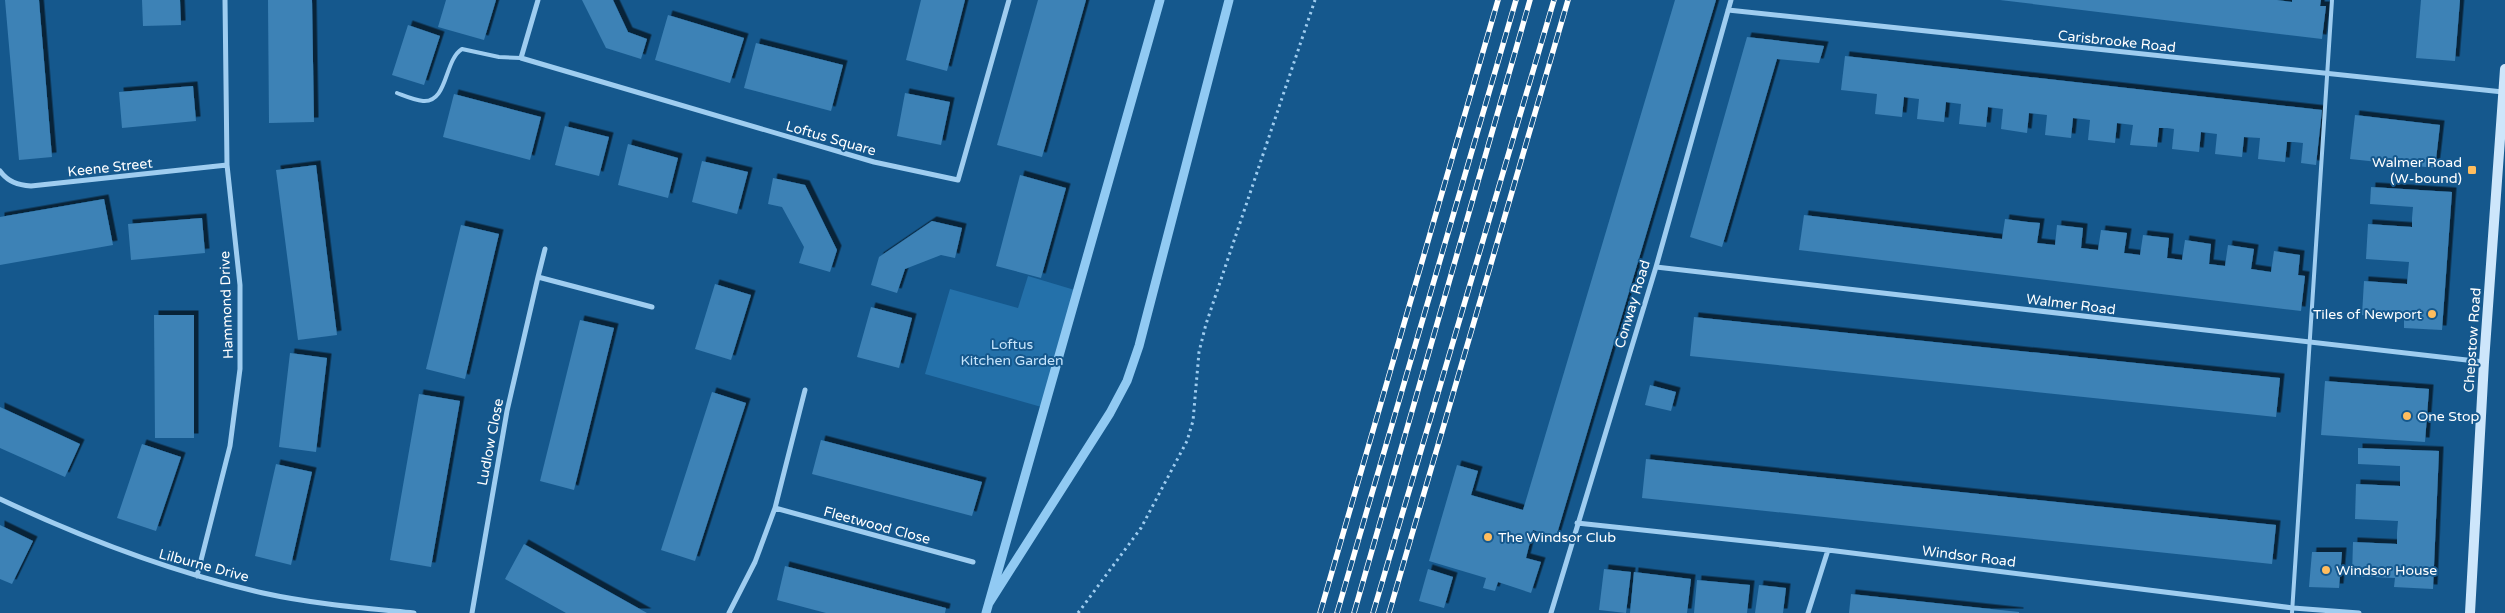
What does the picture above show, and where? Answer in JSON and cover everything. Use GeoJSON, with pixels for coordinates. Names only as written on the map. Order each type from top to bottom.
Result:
{"type":"FeatureCollection","features":[{"type":"Feature","properties":{"kind":"main road","name":"Chepstow Road"},"geometry":{"type":"LineString","coordinates":[[2470,613],[2484,362],[2505,69]]}},
{"type":"Feature","properties":{"kind":"street","name":"Hammond Drive"},"geometry":{"type":"LineString","coordinates":[[197,576],[230,446],[240,369],[240,285],[227,165],[225,0]]}},
{"type":"Feature","properties":{"kind":"street"},"geometry":{"type":"LineString","coordinates":[[520,58],[538,0]]}},
{"type":"Feature","properties":{"kind":"street","name":"Loftus Square"},"geometry":{"type":"LineString","coordinates":[[520,58],[874,162],[958,180],[1009,0]]}},
{"type":"Feature","properties":{"kind":"street","name":"Conway Road"},"geometry":{"type":"LineString","coordinates":[[1551,613],[1656,267],[1731,0]]}},
{"type":"Feature","properties":{"kind":"street","name":"Carisbrooke Road"},"geometry":{"type":"LineString","coordinates":[[1728,10],[2503,92]]}},
{"type":"Feature","properties":{"kind":"street","name":"Keene Street"},"geometry":{"type":"LineString","coordinates":[[5,178],[24,186],[40,186],[227,165]]}},
{"type":"Feature","properties":{"kind":"street"},"geometry":{"type":"LineString","coordinates":[[0,171],[5,178],[0,184]]}},
{"type":"Feature","properties":{"kind":"street","name":"Ludlow Close"},"geometry":{"type":"LineString","coordinates":[[472,613],[506,411],[545,249]]}},
{"type":"Feature","properties":{"kind":"street","name":"Walmer Road"},"geometry":{"type":"LineString","coordinates":[[1656,267],[2484,362]]}},
{"type":"Feature","properties":{"kind":"street"},"geometry":{"type":"LineString","coordinates":[[538,277],[652,307]]}},
{"type":"Feature","properties":{"kind":"street"},"geometry":{"type":"LineString","coordinates":[[729,613],[755,562],[775,508],[805,390]]}},
{"type":"Feature","properties":{"kind":"street","name":"Lilburne Drive"},"geometry":{"type":"LineString","coordinates":[[0,498],[123,552],[197,576],[265,593],[357,607],[414,613]]}},
{"type":"Feature","properties":{"kind":"street","name":"Fleetwood Close"},"geometry":{"type":"LineString","coordinates":[[775,508],[973,562]]}},
{"type":"Feature","properties":{"kind":"street","name":"Windsor Road"},"geometry":{"type":"LineString","coordinates":[[1577,524],[1828,550],[2292,610],[2358,613]]}},
{"type":"Feature","properties":{"kind":"street"},"geometry":{"type":"LineString","coordinates":[[1808,613],[1828,550]]}},
{"type":"Feature","properties":{"kind":"lane"},"geometry":{"type":"LineString","coordinates":[[2292,610],[2332,0]]}},
{"type":"Feature","properties":{"kind":"lane"},"geometry":{"type":"LineString","coordinates":[[397,93],[423,101],[433,100],[439,94],[455,53],[462,49],[500,57],[520,58]]}},
{"type":"Feature","properties":{"kind":"path"},"geometry":{"type":"LineString","coordinates":[[1078,613],[1142,528],[1187,441],[1193,421],[1199,352],[1206,324],[1315,0]]}},
{"type":"Feature","properties":{"kind":"green space","name":"Loftus Kitchen Garden"},"geometry":{"type":"Polygon","coordinates":[[[1028,276],[1078,291],[1045,408],[925,374],[950,289],[1018,308],[1028,276]]]}},
{"type":"Feature","properties":{"kind":"building"},"geometry":{"type":"Polygon","coordinates":[[[5,0],[39,0],[52,157],[19,160],[5,0]]]}},
{"type":"Feature","properties":{"kind":"building"},"geometry":{"type":"Polygon","coordinates":[[[142,0],[180,0],[181,25],[143,26],[142,0]]]}},
{"type":"Feature","properties":{"kind":"building"},"geometry":{"type":"Polygon","coordinates":[[[268,0],[312,0],[314,122],[269,123],[268,0]]]}},
{"type":"Feature","properties":{"kind":"building"},"geometry":{"type":"Polygon","coordinates":[[[446,0],[496,0],[484,40],[438,27],[446,0]]]}},
{"type":"Feature","properties":{"kind":"building"},"geometry":{"type":"Polygon","coordinates":[[[582,0],[613,0],[628,32],[647,39],[641,59],[606,48],[582,0]]]}},
{"type":"Feature","properties":{"kind":"building"},"geometry":{"type":"Polygon","coordinates":[[[921,0],[965,0],[947,71],[906,60],[921,0]]]}},
{"type":"Feature","properties":{"kind":"building"},"geometry":{"type":"Polygon","coordinates":[[[1038,0],[1086,0],[1042,157],[997,145],[1038,0]]]}},
{"type":"Feature","properties":{"kind":"building"},"geometry":{"type":"Polygon","coordinates":[[[1675,0],[1716,0],[1556,537],[1533,530],[1526,558],[1541,562],[1531,593],[1498,582],[1495,591],[1483,588],[1486,578],[1429,561],[1457,465],[1478,471],[1471,495],[1523,510],[1675,0]]]}},
{"type":"Feature","properties":{"kind":"building"},"geometry":{"type":"Polygon","coordinates":[[[2000,0],[2277,0],[2292,2],[2292,0],[2321,0],[2320,6],[2326,6],[2322,39],[2000,0]]]}},
{"type":"Feature","properties":{"kind":"building"},"geometry":{"type":"Polygon","coordinates":[[[2421,0],[2460,0],[2455,61],[2416,58],[2421,0]]]}},
{"type":"Feature","properties":{"kind":"building"},"geometry":{"type":"Polygon","coordinates":[[[668,15],[744,38],[730,83],[655,60],[668,15]]]}},
{"type":"Feature","properties":{"kind":"building"},"geometry":{"type":"Polygon","coordinates":[[[408,25],[440,36],[424,85],[392,75],[408,25]]]}},
{"type":"Feature","properties":{"kind":"building"},"geometry":{"type":"Polygon","coordinates":[[[1747,37],[1824,46],[1819,63],[1777,59],[1722,247],[1690,237],[1747,37]]]}},
{"type":"Feature","properties":{"kind":"building"},"geometry":{"type":"Polygon","coordinates":[[[756,43],[843,65],[831,111],[744,88],[756,43]]]}},
{"type":"Feature","properties":{"kind":"building"},"geometry":{"type":"Polygon","coordinates":[[[1845,56],[2322,110],[2316,165],[2301,163],[2303,143],[2294,142],[2287,142],[2285,162],[2258,159],[2260,138],[2244,137],[2242,157],[2215,154],[2217,134],[2201,132],[2199,152],[2172,149],[2174,129],[2167,128],[2159,128],[2157,147],[2130,145],[2133,125],[2117,123],[2115,143],[2088,140],[2090,120],[2082,119],[2073,118],[2071,138],[2045,135],[2047,115],[2029,113],[2027,133],[2001,129],[2003,109],[1988,107],[1986,127],[1959,124],[1961,104],[1946,102],[1944,122],[1917,119],[1919,99],[1904,97],[1902,117],[1875,114],[1877,94],[1841,90],[1845,56]]]}},
{"type":"Feature","properties":{"kind":"building"},"geometry":{"type":"Polygon","coordinates":[[[193,86],[196,121],[122,128],[119,92],[193,86]]]}},
{"type":"Feature","properties":{"kind":"building"},"geometry":{"type":"Polygon","coordinates":[[[905,93],[950,102],[941,145],[897,136],[905,93]]]}},
{"type":"Feature","properties":{"kind":"building"},"geometry":{"type":"Polygon","coordinates":[[[454,94],[541,117],[530,160],[443,137],[454,94]]]}},
{"type":"Feature","properties":{"kind":"building"},"geometry":{"type":"Polygon","coordinates":[[[2355,115],[2440,125],[2435,168],[2350,159],[2355,115]]]}},
{"type":"Feature","properties":{"kind":"building"},"geometry":{"type":"Polygon","coordinates":[[[565,126],[609,137],[599,176],[555,165],[565,126]]]}},
{"type":"Feature","properties":{"kind":"building"},"geometry":{"type":"Polygon","coordinates":[[[628,144],[678,158],[668,198],[618,185],[628,144]]]}},
{"type":"Feature","properties":{"kind":"building"},"geometry":{"type":"Polygon","coordinates":[[[702,161],[748,172],[737,214],[692,202],[702,161]]]}},
{"type":"Feature","properties":{"kind":"building"},"geometry":{"type":"Polygon","coordinates":[[[316,165],[337,335],[298,340],[276,170],[316,165]]]}},
{"type":"Feature","properties":{"kind":"building"},"geometry":{"type":"Polygon","coordinates":[[[1020,175],[1066,188],[1041,278],[996,266],[1020,175]]]}},
{"type":"Feature","properties":{"kind":"building"},"geometry":{"type":"Polygon","coordinates":[[[773,178],[805,185],[837,250],[830,272],[799,263],[804,247],[782,207],[768,204],[773,178]]]}},
{"type":"Feature","properties":{"kind":"building"},"geometry":{"type":"Polygon","coordinates":[[[2371,187],[2452,192],[2442,330],[2404,328],[2404,318],[2362,315],[2364,281],[2407,284],[2409,262],[2366,259],[2368,224],[2412,227],[2413,207],[2370,204],[2371,187]]]}},
{"type":"Feature","properties":{"kind":"building"},"geometry":{"type":"Polygon","coordinates":[[[104,199],[113,245],[0,265],[0,217],[104,199]]]}},
{"type":"Feature","properties":{"kind":"building"},"geometry":{"type":"Polygon","coordinates":[[[1804,215],[2002,239],[2005,219],[2040,223],[2037,243],[2055,245],[2057,225],[2083,228],[2081,248],[2098,250],[2101,230],[2127,233],[2124,253],[2140,255],[2143,235],[2169,238],[2167,258],[2182,260],[2185,240],[2211,244],[2209,264],[2225,266],[2228,245],[2254,249],[2251,269],[2271,272],[2274,251],[2300,255],[2298,275],[2305,276],[2301,311],[1799,250],[1804,215]]]}},
{"type":"Feature","properties":{"kind":"building"},"geometry":{"type":"Polygon","coordinates":[[[202,218],[205,253],[131,260],[128,224],[202,218]]]}},
{"type":"Feature","properties":{"kind":"building"},"geometry":{"type":"Polygon","coordinates":[[[932,221],[962,228],[955,258],[941,255],[905,269],[897,293],[871,285],[879,257],[932,221]]]}},
{"type":"Feature","properties":{"kind":"building"},"geometry":{"type":"Polygon","coordinates":[[[461,225],[499,234],[465,379],[426,369],[461,225]]]}},
{"type":"Feature","properties":{"kind":"building"},"geometry":{"type":"Polygon","coordinates":[[[715,284],[751,295],[731,360],[695,349],[715,284]]]}},
{"type":"Feature","properties":{"kind":"building"},"geometry":{"type":"Polygon","coordinates":[[[871,307],[912,318],[899,368],[857,357],[871,307]]]}},
{"type":"Feature","properties":{"kind":"building"},"geometry":{"type":"Polygon","coordinates":[[[154,315],[194,315],[194,438],[155,438],[154,315]]]}},
{"type":"Feature","properties":{"kind":"building"},"geometry":{"type":"Polygon","coordinates":[[[1694,317],[2280,378],[2276,417],[1690,356],[1694,317]]]}},
{"type":"Feature","properties":{"kind":"building"},"geometry":{"type":"Polygon","coordinates":[[[580,320],[614,328],[574,490],[540,481],[580,320]]]}},
{"type":"Feature","properties":{"kind":"building"},"geometry":{"type":"Polygon","coordinates":[[[290,353],[327,358],[316,452],[279,447],[290,353]]]}},
{"type":"Feature","properties":{"kind":"building"},"geometry":{"type":"Polygon","coordinates":[[[2325,381],[2429,389],[2425,442],[2321,435],[2325,381]]]}},
{"type":"Feature","properties":{"kind":"building"},"geometry":{"type":"Polygon","coordinates":[[[1650,385],[1676,392],[1671,411],[1645,405],[1650,385]]]}},
{"type":"Feature","properties":{"kind":"building"},"geometry":{"type":"Polygon","coordinates":[[[712,392],[746,403],[695,561],[661,550],[712,392]]]}},
{"type":"Feature","properties":{"kind":"building"},"geometry":{"type":"Polygon","coordinates":[[[419,394],[460,401],[431,567],[390,560],[419,394]]]}},
{"type":"Feature","properties":{"kind":"building"},"geometry":{"type":"Polygon","coordinates":[[[0,407],[80,444],[65,477],[0,448],[0,407]]]}},
{"type":"Feature","properties":{"kind":"building"},"geometry":{"type":"Polygon","coordinates":[[[821,440],[982,482],[972,516],[812,474],[821,440]]]}},
{"type":"Feature","properties":{"kind":"building"},"geometry":{"type":"Polygon","coordinates":[[[142,444],[181,457],[156,531],[117,518],[142,444]]]}},
{"type":"Feature","properties":{"kind":"building"},"geometry":{"type":"Polygon","coordinates":[[[2358,448],[2439,451],[2433,589],[2394,587],[2395,578],[2352,576],[2353,542],[2397,544],[2398,521],[2355,519],[2356,484],[2400,486],[2400,466],[2358,464],[2358,448]]]}},
{"type":"Feature","properties":{"kind":"building"},"geometry":{"type":"Polygon","coordinates":[[[1646,459],[2276,525],[2272,564],[1642,498],[1646,459]]]}},
{"type":"Feature","properties":{"kind":"building"},"geometry":{"type":"Polygon","coordinates":[[[276,464],[312,472],[291,565],[255,556],[276,464]]]}},
{"type":"Feature","properties":{"kind":"building"},"geometry":{"type":"Polygon","coordinates":[[[0,525],[33,541],[12,584],[0,579],[0,525]]]}},
{"type":"Feature","properties":{"kind":"building"},"geometry":{"type":"Polygon","coordinates":[[[524,544],[647,613],[566,613],[505,579],[524,544]]]}},
{"type":"Feature","properties":{"kind":"building","name":"Windsor House"},"geometry":{"type":"Polygon","coordinates":[[[2312,552],[2342,552],[2339,588],[2309,587],[2312,552]]]}},
{"type":"Feature","properties":{"kind":"building"},"geometry":{"type":"Polygon","coordinates":[[[785,566],[946,608],[945,613],[826,613],[777,600],[785,566]]]}},
{"type":"Feature","properties":{"kind":"building"},"geometry":{"type":"Polygon","coordinates":[[[1428,569],[1453,577],[1444,608],[1419,601],[1428,569]]]}},
{"type":"Feature","properties":{"kind":"building"},"geometry":{"type":"Polygon","coordinates":[[[1604,569],[1631,572],[1626,613],[1599,610],[1604,569]]]}},
{"type":"Feature","properties":{"kind":"building"},"geometry":{"type":"Polygon","coordinates":[[[1634,572],[1691,579],[1687,613],[1630,613],[1634,572]]]}},
{"type":"Feature","properties":{"kind":"building"},"geometry":{"type":"Polygon","coordinates":[[[1697,580],[1750,585],[1747,613],[1694,613],[1697,580]]]}},
{"type":"Feature","properties":{"kind":"building"},"geometry":{"type":"Polygon","coordinates":[[[1759,585],[1786,588],[1783,613],[1755,613],[1759,585]]]}},
{"type":"Feature","properties":{"kind":"building"},"geometry":{"type":"Polygon","coordinates":[[[1851,594],[2019,612],[2019,613],[1849,613],[1851,594]]]}},
{"type":"Feature","properties":{"kind":"waterway"},"geometry":{"type":"LineString","coordinates":[[986,613],[1160,0]]}},
{"type":"Feature","properties":{"kind":"waterway"},"geometry":{"type":"LineString","coordinates":[[989,603],[1110,413],[1127,381],[1139,346],[1229,0]]}},
{"type":"Feature","properties":{"kind":"railway"},"geometry":{"type":"LineString","coordinates":[[1320,613],[1498,0]]}},
{"type":"Feature","properties":{"kind":"railway"},"geometry":{"type":"LineString","coordinates":[[1337,613],[1516,0]]}},
{"type":"Feature","properties":{"kind":"railway"},"geometry":{"type":"LineString","coordinates":[[1354,613],[1530,0]]}},
{"type":"Feature","properties":{"kind":"railway"},"geometry":{"type":"LineString","coordinates":[[1373,613],[1554,0]]}},
{"type":"Feature","properties":{"kind":"railway"},"geometry":{"type":"LineString","coordinates":[[1389,613],[1568,0]]}},
{"type":"Feature","properties":{"kind":"place","name":"Walmer Road (W-bound)"},"geometry":{"type":"Point","coordinates":[2472,170]}},
{"type":"Feature","properties":{"kind":"place","name":"Tiles of Newport"},"geometry":{"type":"Point","coordinates":[2432,314]}},
{"type":"Feature","properties":{"kind":"place","name":"One Stop"},"geometry":{"type":"Point","coordinates":[2407,416]}},
{"type":"Feature","properties":{"kind":"place","name":"The Windsor Club"},"geometry":{"type":"Point","coordinates":[1488,537]}},
{"type":"Feature","properties":{"kind":"place","name":"Windsor House"},"geometry":{"type":"Point","coordinates":[2326,570]}}]}
